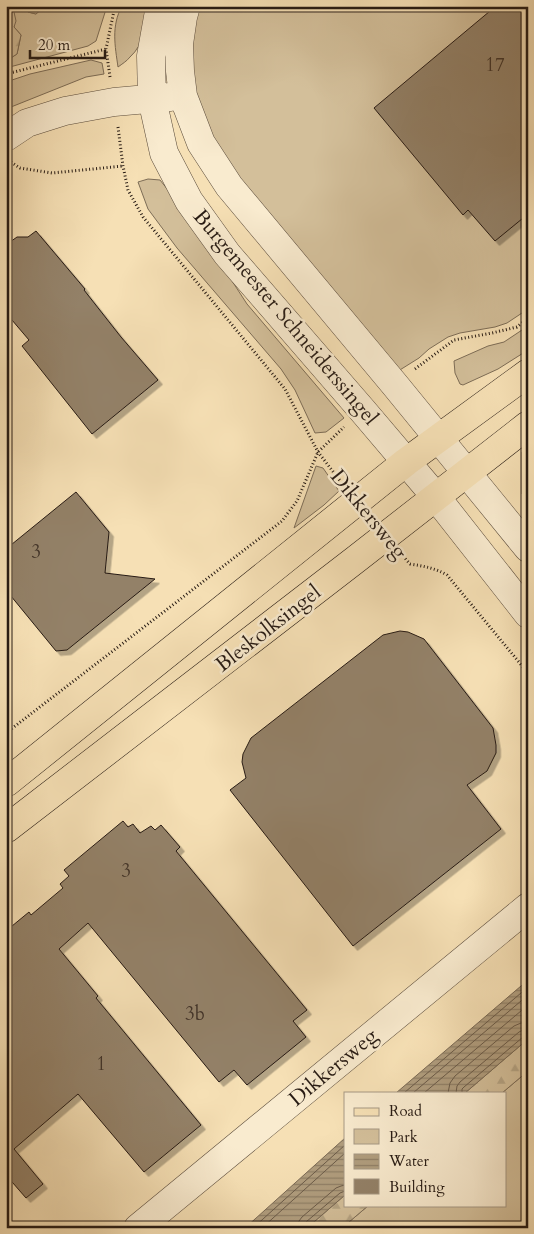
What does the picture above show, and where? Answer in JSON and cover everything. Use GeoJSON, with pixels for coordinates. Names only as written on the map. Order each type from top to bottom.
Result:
{"type":"FeatureCollection","features":[{"type":"Feature","properties":{"kind":"main road","name":"Bleskolksingel"},"geometry":{"type":"LineString","coordinates":[[6,784],[406,462],[528,373]]}},
{"type":"Feature","properties":{"kind":"main road","name":"Bleskolksingel"},"geometry":{"type":"LineString","coordinates":[[6,829],[528,425]]}},
{"type":"Feature","properties":{"kind":"street","name":"Burgemeester Schneiderssingel"},"geometry":{"type":"LineString","coordinates":[[160,6],[151,56],[152,99],[164,153],[189,201],[227,254],[436,497]]}},
{"type":"Feature","properties":{"kind":"street","name":"Burgemeester Schneiderssingel"},"geometry":{"type":"LineString","coordinates":[[186,6],[179,44],[180,71],[183,96],[201,143],[229,186],[466,472]]}},
{"type":"Feature","properties":{"kind":"street"},"geometry":{"type":"LineString","coordinates":[[6,137],[27,124],[65,111],[114,102],[183,96]]}},
{"type":"Feature","properties":{"kind":"street"},"geometry":{"type":"LineString","coordinates":[[466,472],[528,548]]}},
{"type":"Feature","properties":{"kind":"street"},"geometry":{"type":"LineString","coordinates":[[436,497],[528,614]]}},
{"type":"Feature","properties":{"kind":"street","name":"Dikkersweg"},"geometry":{"type":"LineString","coordinates":[[138,1228],[528,907]]}},
{"type":"Feature","properties":{"kind":"path"},"geometry":{"type":"LineString","coordinates":[[6,74],[106,49]]}},
{"type":"Feature","properties":{"kind":"path"},"geometry":{"type":"LineString","coordinates":[[6,158],[20,168],[52,173],[123,166]]}},
{"type":"Feature","properties":{"kind":"path","name":"Dikkersweg"},"geometry":{"type":"LineString","coordinates":[[6,733],[282,521],[297,501],[318,452],[358,501]]}},
{"type":"Feature","properties":{"kind":"path","name":"Dikkersweg"},"geometry":{"type":"LineString","coordinates":[[386,535],[410,564],[440,571],[447,575],[528,673]]}},
{"type":"Feature","properties":{"kind":"green space"},"geometry":{"type":"Polygon","coordinates":[[[6,6],[21,6],[14,12],[16,21],[14,27],[21,35],[17,54],[6,61],[6,6]]]}},
{"type":"Feature","properties":{"kind":"green space"},"geometry":{"type":"Polygon","coordinates":[[[21,6],[26,6],[28,12],[36,14],[45,6],[61,6],[61,9],[64,6],[107,6],[96,41],[88,46],[6,68],[6,61],[17,54],[21,35],[14,27],[14,12],[21,6]]]}},
{"type":"Feature","properties":{"kind":"green space"},"geometry":{"type":"Polygon","coordinates":[[[26,6],[45,6],[36,14],[28,12],[26,6]]]}},
{"type":"Feature","properties":{"kind":"green space"},"geometry":{"type":"Polygon","coordinates":[[[122,6],[151,6],[144,33],[135,52],[118,67],[115,29],[122,6]]]}},
{"type":"Feature","properties":{"kind":"green space"},"geometry":{"type":"Polygon","coordinates":[[[194,6],[528,6],[528,309],[507,323],[448,337],[395,373],[264,214],[204,128],[192,78],[190,30],[194,6]]]}},
{"type":"Feature","properties":{"kind":"green space"},"geometry":{"type":"Polygon","coordinates":[[[91,60],[102,63],[104,74],[86,77],[6,109],[6,82],[30,74],[91,60]]]}},
{"type":"Feature","properties":{"kind":"green space"},"geometry":{"type":"Polygon","coordinates":[[[148,179],[160,180],[193,221],[247,304],[344,418],[326,432],[315,433],[295,390],[281,369],[177,248],[148,209],[138,182],[148,179]]]}},
{"type":"Feature","properties":{"kind":"green space"},"geometry":{"type":"Polygon","coordinates":[[[528,326],[528,350],[498,369],[463,385],[460,384],[455,373],[454,361],[488,346],[504,342],[528,326]]]}},
{"type":"Feature","properties":{"kind":"green space"},"geometry":{"type":"Polygon","coordinates":[[[528,448],[528,489],[522,494],[522,452],[528,448]]]}},
{"type":"Feature","properties":{"kind":"green space"},"geometry":{"type":"Polygon","coordinates":[[[316,466],[323,468],[339,491],[294,528],[316,466]]]}},
{"type":"Feature","properties":{"kind":"green space"},"geometry":{"type":"Polygon","coordinates":[[[528,1039],[528,1071],[503,1092],[466,1092],[528,1039]]]}},
{"type":"Feature","properties":{"kind":"green space"},"geometry":{"type":"Polygon","coordinates":[[[528,1071],[528,1228],[342,1228],[368,1206],[506,1206],[506,1092],[503,1092],[528,1071]]]}},
{"type":"Feature","properties":{"kind":"green space"},"geometry":{"type":"Polygon","coordinates":[[[344,1196],[344,1206],[368,1206],[342,1228],[307,1228],[344,1196]]]}},
{"type":"Feature","properties":{"kind":"water"},"geometry":{"type":"Polygon","coordinates":[[[528,980],[528,1039],[466,1092],[397,1092],[528,980]]]}},
{"type":"Feature","properties":{"kind":"water"},"geometry":{"type":"Polygon","coordinates":[[[344,1139],[344,1196],[307,1228],[245,1228],[344,1139]]]}},
{"type":"Feature","properties":{"kind":"building"},"geometry":{"type":"Polygon","coordinates":[[[496,6],[528,6],[528,214],[495,241],[468,210],[463,215],[374,108],[496,6]]]}},
{"type":"Feature","properties":{"kind":"building"},"geometry":{"type":"Polygon","coordinates":[[[36,231],[158,380],[92,434],[22,346],[29,340],[6,313],[6,256],[9,254],[10,242],[17,237],[28,237],[36,231]]]}},
{"type":"Feature","properties":{"kind":"building"},"geometry":{"type":"Polygon","coordinates":[[[76,492],[109,532],[105,573],[155,579],[67,650],[56,651],[6,590],[6,549],[76,492]]]}},
{"type":"Feature","properties":{"kind":"building"},"geometry":{"type":"Polygon","coordinates":[[[400,631],[408,632],[424,639],[493,728],[496,753],[487,771],[467,785],[501,829],[353,946],[230,790],[246,778],[242,762],[243,754],[251,738],[383,635],[400,631]]]}},
{"type":"Feature","properties":{"kind":"building"},"geometry":{"type":"Polygon","coordinates":[[[123,821],[128,827],[133,824],[140,833],[151,826],[155,830],[161,825],[180,847],[176,851],[307,1010],[293,1021],[306,1037],[247,1085],[234,1070],[219,1082],[88,923],[59,949],[98,996],[96,998],[201,1125],[144,1172],[78,1094],[14,1149],[43,1184],[26,1198],[6,1175],[6,931],[29,912],[31,915],[63,888],[60,884],[69,876],[64,870],[123,821]]]}}]}
